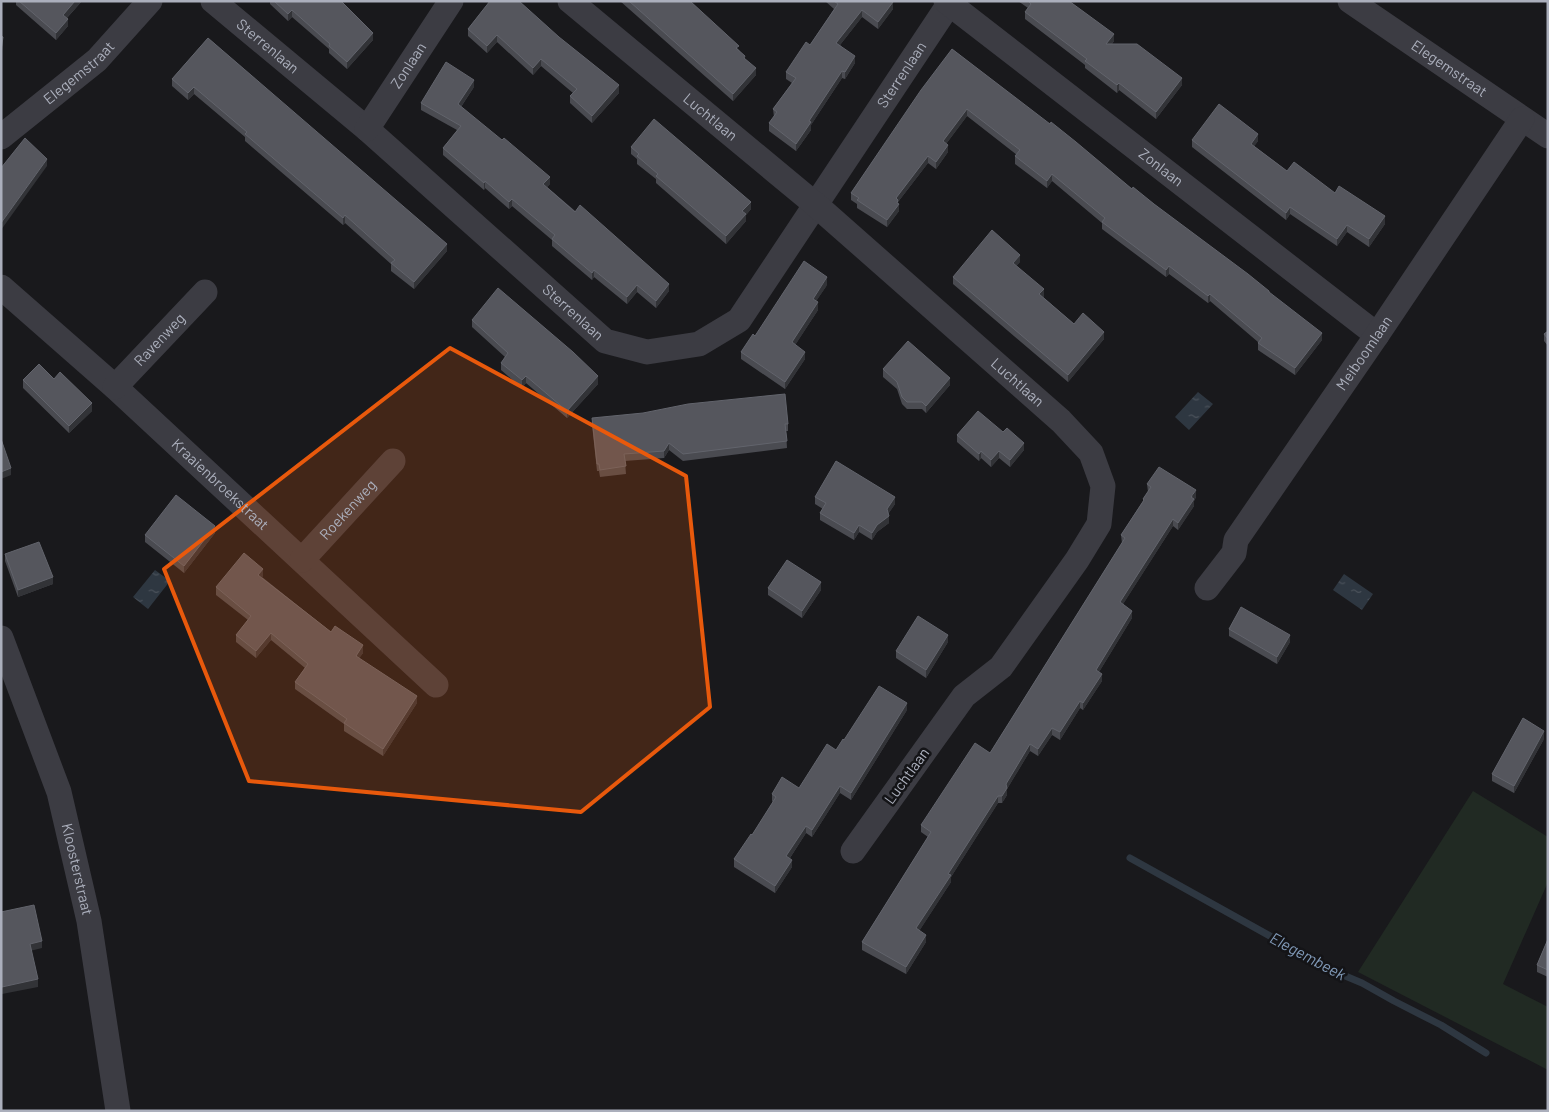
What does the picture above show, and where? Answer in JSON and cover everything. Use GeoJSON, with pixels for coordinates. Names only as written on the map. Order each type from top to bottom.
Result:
{"type":"FeatureCollection","features":[{"type":"Feature","properties":{"kind":"street","name":"Elegemstraat"},"geometry":{"type":"LineString","coordinates":[[1,137],[97,60],[150,1]]}},
{"type":"Feature","properties":{"kind":"street","name":"Sterrenlaan"},"geometry":{"type":"LineString","coordinates":[[213,1],[367,129],[605,340],[647,352],[699,344],[739,320],[948,2]]}},
{"type":"Feature","properties":{"kind":"street","name":"Zonlaan"},"geometry":{"type":"LineString","coordinates":[[367,129],[451,1]]}},
{"type":"Feature","properties":{"kind":"street","name":"Luchtlaan"},"geometry":{"type":"LineString","coordinates":[[570,1],[816,205],[1060,421],[1092,452],[1103,486],[1099,524],[1077,560],[1001,667],[964,696],[853,851]]}},
{"type":"Feature","properties":{"kind":"street","name":"Elegemstraat"},"geometry":{"type":"LineString","coordinates":[[1350,1],[1548,136]]}},
{"type":"Feature","properties":{"kind":"street","name":"Zonlaan"},"geometry":{"type":"LineString","coordinates":[[948,2],[1377,335]]}},
{"type":"Feature","properties":{"kind":"street","name":"Meiboomlaan"},"geometry":{"type":"LineString","coordinates":[[1207,588],[1234,553],[1236,540],[1522,119]]}},
{"type":"Feature","properties":{"kind":"street","name":"Kraaienbroekstraat"},"geometry":{"type":"LineString","coordinates":[[1,288],[115,387],[436,685]]}},
{"type":"Feature","properties":{"kind":"street","name":"Ravenweg"},"geometry":{"type":"LineString","coordinates":[[115,387],[204,292]]}},
{"type":"Feature","properties":{"kind":"street","name":"Roekenweg"},"geometry":{"type":"LineString","coordinates":[[302,560],[393,461]]}},
{"type":"Feature","properties":{"kind":"street","name":"Kloosterstraat"},"geometry":{"type":"LineString","coordinates":[[1,638],[59,792],[89,921],[118,1111]]}},
{"type":"Feature","properties":{"kind":"highlighted area"},"geometry":{"type":"Polygon","coordinates":[[[450,348],[686,476],[710,707],[581,812],[249,781],[164,569],[450,348]]]}},
{"type":"Feature","properties":{"kind":"shaded area"},"geometry":{"type":"Polygon","coordinates":[[[1473,791],[1548,837],[1548,882],[1503,984],[1548,1007],[1548,1070],[1358,972],[1473,791]]]}},
{"type":"Feature","properties":{"kind":"water"},"geometry":{"type":"Polygon","coordinates":[[[1198,392],[1213,404],[1189,430],[1175,417],[1198,392]]]}},
{"type":"Feature","properties":{"kind":"water"},"geometry":{"type":"Polygon","coordinates":[[[155,570],[170,581],[148,609],[133,597],[155,570]]]}},
{"type":"Feature","properties":{"kind":"water"},"geometry":{"type":"Polygon","coordinates":[[[1344,574],[1373,594],[1362,610],[1333,590],[1344,574]]]}},
{"type":"Feature","properties":{"kind":"building"},"geometry":{"type":"Polygon","coordinates":[[[19,1],[75,1],[63,15],[68,19],[56,33],[19,1]]]}},
{"type":"Feature","properties":{"kind":"building"},"geometry":{"type":"Polygon","coordinates":[[[274,1],[341,1],[373,33],[347,62],[292,10],[288,14],[274,1]]]}},
{"type":"Feature","properties":{"kind":"building"},"geometry":{"type":"Polygon","coordinates":[[[490,1],[519,1],[559,37],[619,85],[592,116],[570,96],[577,89],[541,59],[533,68],[497,35],[487,46],[468,29],[490,1]]]}},
{"type":"Feature","properties":{"kind":"building"},"geometry":{"type":"Polygon","coordinates":[[[629,1],[690,1],[739,46],[736,48],[756,68],[733,94],[629,1]]]}},
{"type":"Feature","properties":{"kind":"building"},"geometry":{"type":"Polygon","coordinates":[[[834,1],[893,2],[878,22],[862,10],[836,43],[855,56],[845,72],[842,71],[796,144],[769,123],[777,112],[773,109],[796,78],[786,72],[806,42],[810,45],[838,4],[834,1]]]}},
{"type":"Feature","properties":{"kind":"building"},"geometry":{"type":"Polygon","coordinates":[[[1028,1],[1069,1],[1114,34],[1106,44],[1137,44],[1182,78],[1156,112],[1119,83],[1117,85],[1085,61],[1087,59],[1025,12],[1031,4],[1028,1]]]}},
{"type":"Feature","properties":{"kind":"building"},"geometry":{"type":"Polygon","coordinates":[[[208,38],[447,244],[414,282],[391,263],[395,260],[345,215],[343,218],[245,134],[247,132],[194,87],[188,93],[172,79],[208,38]]]}},
{"type":"Feature","properties":{"kind":"building"},"geometry":{"type":"Polygon","coordinates":[[[952,49],[1050,124],[1051,122],[1132,189],[1133,187],[1248,274],[1322,333],[1295,368],[1258,343],[1262,338],[1210,294],[1208,296],[1169,266],[1166,270],[1102,222],[1105,218],[1052,174],[1047,181],[1015,156],[1020,150],[967,109],[943,141],[948,145],[936,162],[928,156],[896,198],[899,204],[887,220],[857,200],[859,198],[851,193],[921,90],[952,49]]]}},
{"type":"Feature","properties":{"kind":"building"},"geometry":{"type":"Polygon","coordinates":[[[446,62],[474,80],[458,104],[502,140],[504,138],[550,177],[543,184],[575,212],[580,205],[669,284],[656,301],[637,285],[627,297],[594,270],[592,273],[552,239],[555,235],[512,199],[509,202],[485,181],[484,183],[443,148],[461,126],[421,103],[446,62]]]}},
{"type":"Feature","properties":{"kind":"building"},"geometry":{"type":"Polygon","coordinates":[[[1219,104],[1258,134],[1251,144],[1287,171],[1294,162],[1335,193],[1339,186],[1385,216],[1369,239],[1347,225],[1337,239],[1290,207],[1286,213],[1192,140],[1219,104]]]}},
{"type":"Feature","properties":{"kind":"building"},"geometry":{"type":"Polygon","coordinates":[[[654,119],[751,202],[742,211],[746,214],[726,236],[656,176],[658,174],[637,156],[639,154],[631,147],[654,119]]]}},
{"type":"Feature","properties":{"kind":"building"},"geometry":{"type":"Polygon","coordinates":[[[25,138],[47,159],[1,223],[1,168],[25,138]]]}},
{"type":"Feature","properties":{"kind":"building"},"geometry":{"type":"Polygon","coordinates":[[[992,230],[1020,255],[1013,263],[1044,289],[1039,294],[1074,324],[1083,313],[1104,332],[1068,375],[953,277],[992,230]]]}},
{"type":"Feature","properties":{"kind":"building"},"geometry":{"type":"Polygon","coordinates":[[[804,261],[827,277],[813,299],[818,302],[792,342],[805,352],[785,382],[741,352],[753,334],[755,336],[804,261]]]}},
{"type":"Feature","properties":{"kind":"building"},"geometry":{"type":"Polygon","coordinates":[[[498,288],[573,352],[598,376],[567,411],[526,376],[522,380],[501,363],[508,353],[472,320],[498,288]]]}},
{"type":"Feature","properties":{"kind":"building"},"geometry":{"type":"Polygon","coordinates":[[[1548,331],[1548,339],[1544,334],[1548,331]]]}},
{"type":"Feature","properties":{"kind":"building"},"geometry":{"type":"Polygon","coordinates":[[[908,341],[950,378],[926,406],[922,402],[907,402],[902,397],[897,382],[883,369],[908,341]]]}},
{"type":"Feature","properties":{"kind":"building"},"geometry":{"type":"Polygon","coordinates":[[[39,364],[54,379],[60,372],[92,403],[69,426],[23,380],[39,364]]]}},
{"type":"Feature","properties":{"kind":"building"},"geometry":{"type":"Polygon","coordinates":[[[785,394],[788,424],[785,424],[787,441],[683,454],[669,443],[664,451],[624,454],[626,466],[600,470],[599,464],[597,464],[592,418],[643,413],[688,404],[785,394]]]}},
{"type":"Feature","properties":{"kind":"building"},"geometry":{"type":"Polygon","coordinates":[[[978,411],[1003,432],[1007,428],[1024,443],[1010,460],[999,451],[991,460],[981,451],[979,454],[957,435],[978,411]]]}},
{"type":"Feature","properties":{"kind":"building"},"geometry":{"type":"Polygon","coordinates":[[[1,439],[11,468],[1,472],[1,439]]]}},
{"type":"Feature","properties":{"kind":"building"},"geometry":{"type":"Polygon","coordinates":[[[836,461],[895,497],[887,509],[889,516],[877,525],[872,533],[859,525],[854,533],[820,513],[826,503],[815,497],[836,461]]]}},
{"type":"Feature","properties":{"kind":"building"},"geometry":{"type":"Polygon","coordinates":[[[1159,467],[1196,490],[1191,497],[1194,499],[1178,523],[1173,519],[1120,602],[1132,611],[1096,670],[1102,674],[1083,703],[1080,701],[1060,732],[1052,728],[1038,749],[1030,744],[1006,784],[1007,788],[1002,796],[998,796],[948,874],[951,875],[916,928],[926,935],[906,967],[862,942],[931,832],[921,825],[975,743],[990,753],[1125,538],[1121,535],[1144,500],[1151,487],[1147,484],[1159,467]]]}},
{"type":"Feature","properties":{"kind":"building"},"geometry":{"type":"Polygon","coordinates":[[[176,495],[215,526],[184,566],[145,535],[176,495]]]}},
{"type":"Feature","properties":{"kind":"building"},"geometry":{"type":"Polygon","coordinates":[[[39,542],[53,577],[18,590],[5,554],[39,542]]]}},
{"type":"Feature","properties":{"kind":"building"},"geometry":{"type":"Polygon","coordinates":[[[244,553],[263,569],[258,575],[331,632],[335,626],[363,645],[356,656],[417,696],[383,749],[344,723],[347,719],[295,682],[308,664],[271,633],[256,651],[236,635],[251,616],[216,587],[244,553]]]}},
{"type":"Feature","properties":{"kind":"building"},"geometry":{"type":"Polygon","coordinates":[[[787,560],[821,582],[802,611],[768,588],[787,560]]]}},
{"type":"Feature","properties":{"kind":"building"},"geometry":{"type":"Polygon","coordinates":[[[1241,607],[1290,635],[1277,657],[1229,629],[1241,607]]]}},
{"type":"Feature","properties":{"kind":"building"},"geometry":{"type":"Polygon","coordinates":[[[918,616],[948,635],[926,670],[896,651],[918,616]]]}},
{"type":"Feature","properties":{"kind":"building"},"geometry":{"type":"Polygon","coordinates":[[[879,686],[907,703],[851,793],[840,786],[812,830],[806,826],[786,856],[792,860],[775,886],[734,859],[776,797],[772,794],[782,777],[799,788],[827,744],[836,750],[844,740],[879,686]]]}},
{"type":"Feature","properties":{"kind":"building"},"geometry":{"type":"Polygon","coordinates":[[[1523,718],[1544,731],[1514,786],[1492,774],[1523,718]]]}},
{"type":"Feature","properties":{"kind":"building"},"geometry":{"type":"Polygon","coordinates":[[[34,905],[42,941],[30,944],[38,979],[2,987],[1,912],[34,905]]]}},
{"type":"Feature","properties":{"kind":"building"},"geometry":{"type":"Polygon","coordinates":[[[1548,939],[1548,970],[1537,965],[1548,939]]]}},
{"type":"Feature","properties":{"kind":"waterway","name":"Elegembeek"},"geometry":{"type":"LineString","coordinates":[[1130,858],[1331,970],[1362,983],[1441,1025],[1486,1053]]}}]}
